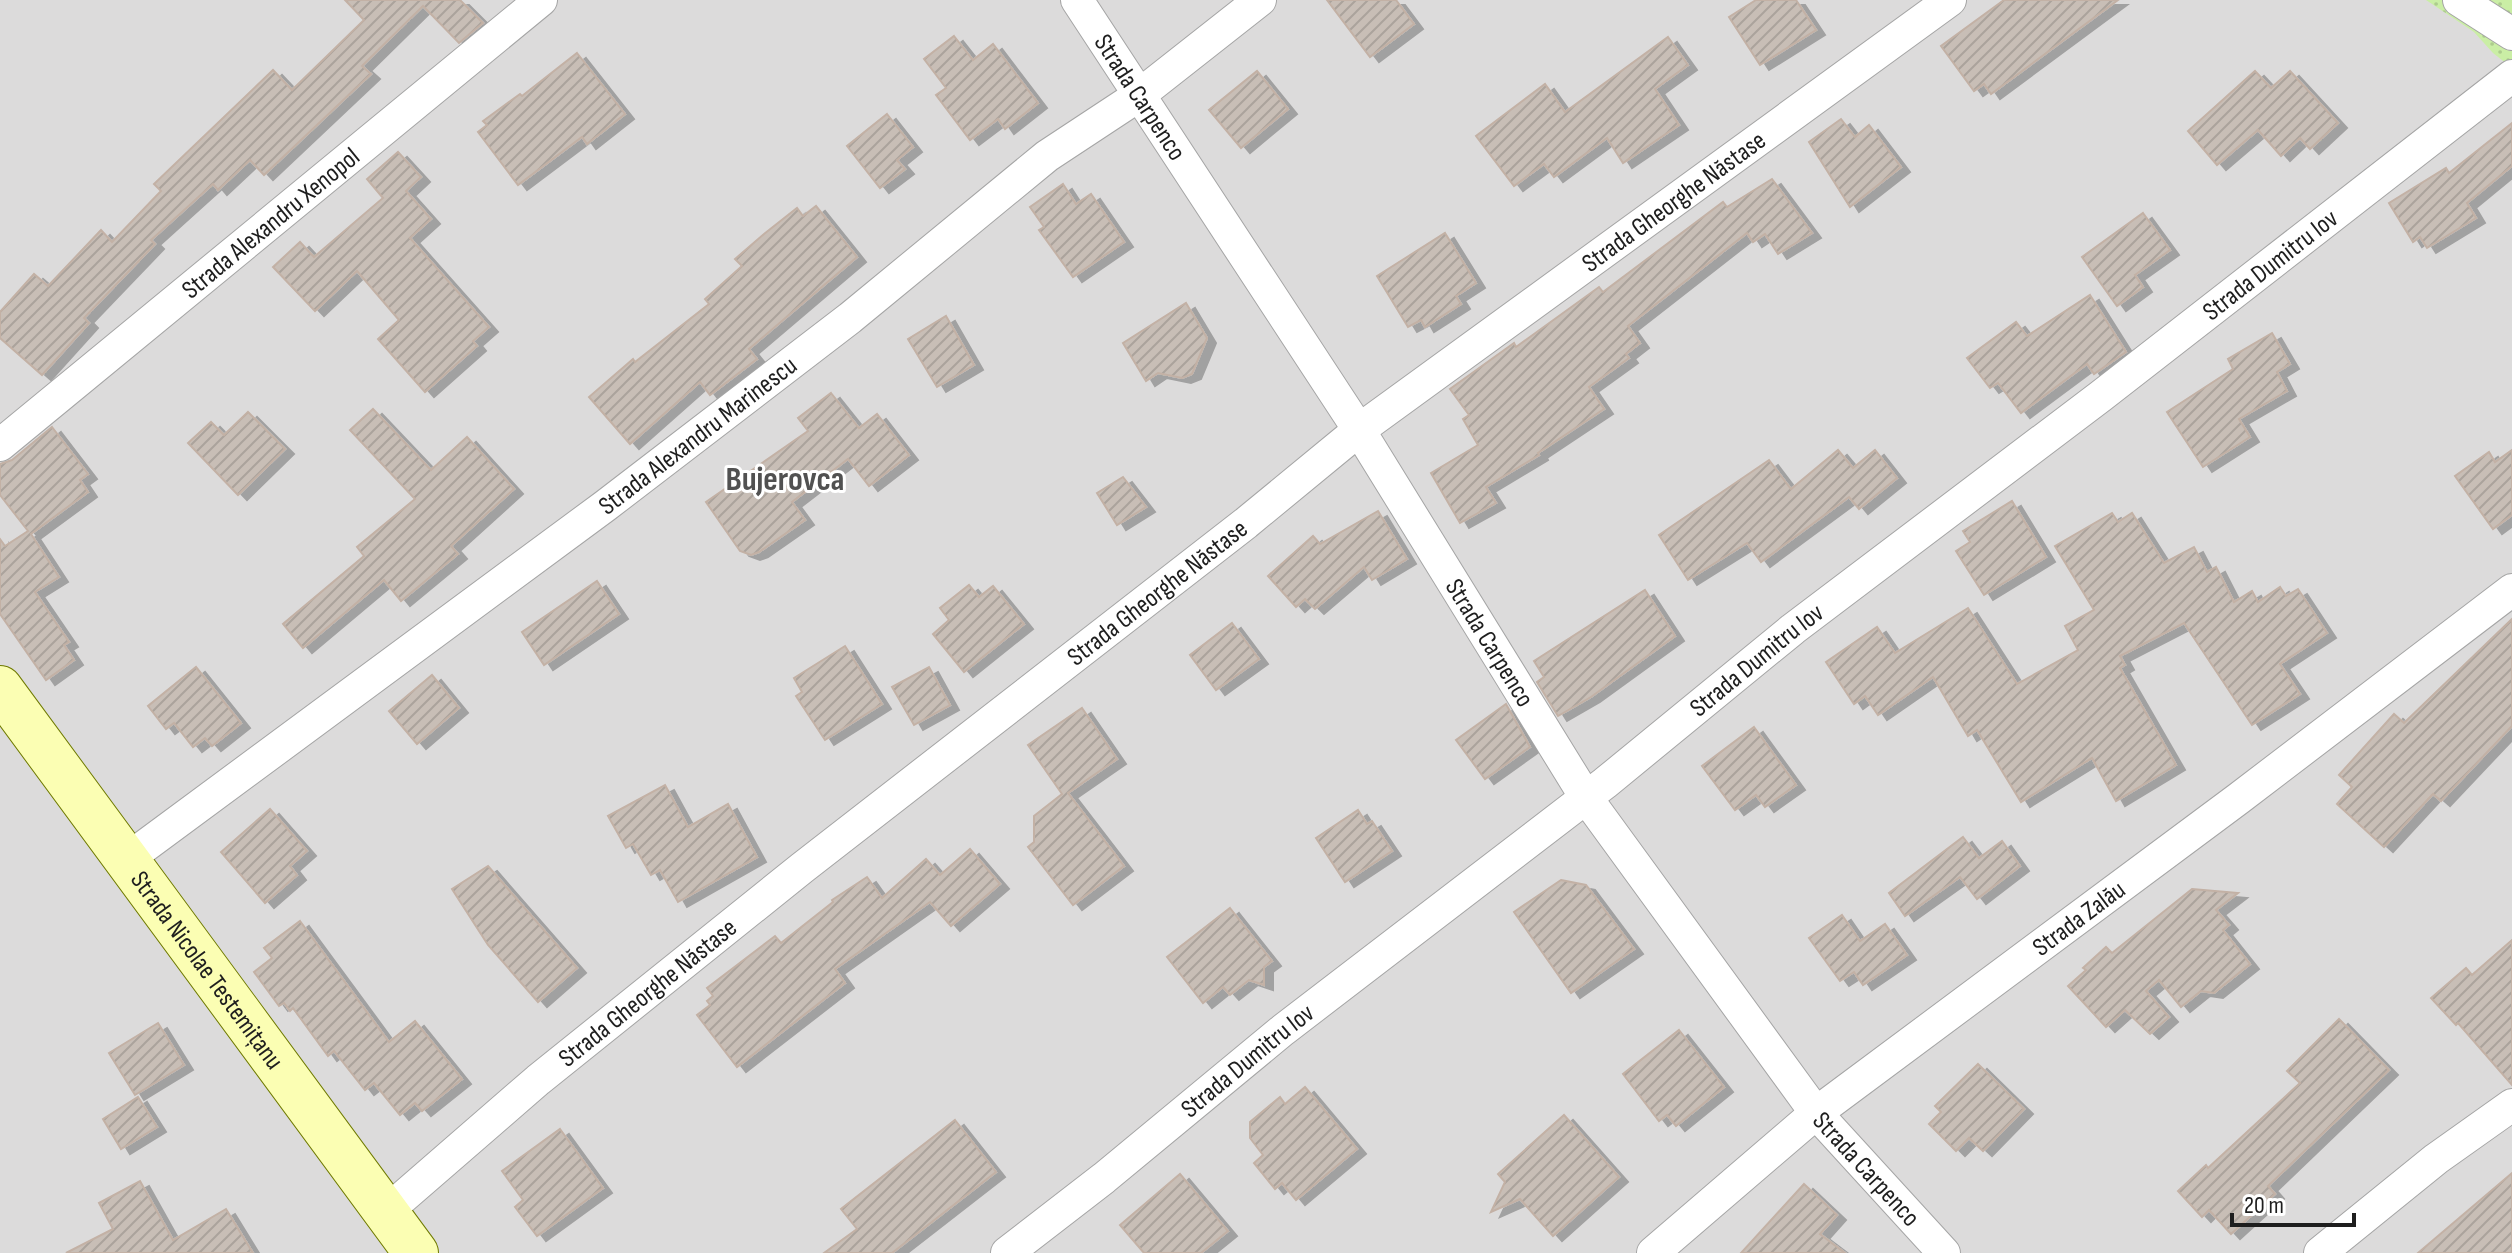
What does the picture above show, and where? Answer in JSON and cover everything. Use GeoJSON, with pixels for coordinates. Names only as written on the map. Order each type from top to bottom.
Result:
{"type":"FeatureCollection","features":[{"type":"Feature","properties":{"kind":"street","name":"Strada Alexandru Xenopol"},"geometry":{"type":"LineString","coordinates":[[0,445],[541,0]]}},
{"type":"Feature","properties":{"kind":"street","name":"Strada Carpenco"},"geometry":{"type":"LineString","coordinates":[[1077,0],[1359,430],[1585,796],[1816,1113],[1944,1253]]}},
{"type":"Feature","properties":{"kind":"street","name":"Strada Alexandru Marinescu"},"geometry":{"type":"LineString","coordinates":[[126,860],[605,506],[850,318],[1047,156],[1138,96],[1260,0]]}},
{"type":"Feature","properties":{"kind":"street","name":"Strada Gheorghe Năstase"},"geometry":{"type":"LineString","coordinates":[[387,1211],[538,1080],[802,868],[1246,523],[1359,430],[1950,0]]}},
{"type":"Feature","properties":{"kind":"street"},"geometry":{"type":"LineString","coordinates":[[2459,0],[2512,34]]}},
{"type":"Feature","properties":{"kind":"street","name":"Strada Dumitru Iov"},"geometry":{"type":"LineString","coordinates":[[1007,1253],[1104,1178],[1283,1030],[1605,783],[1793,629],[2101,396],[2512,76]]}},
{"type":"Feature","properties":{"kind":"street","name":"Strada Zalău"},"geometry":{"type":"LineString","coordinates":[[1653,1253],[1816,1113],[2238,799],[2512,590]]}},
{"type":"Feature","properties":{"kind":"street","name":"Strada Nicolae Testemițanu"},"geometry":{"type":"LineString","coordinates":[[0,688],[416,1253]]}},
{"type":"Feature","properties":{"kind":"street"},"geometry":{"type":"LineString","coordinates":[[2320,1253],[2436,1159],[2512,1105]]}},
{"type":"Feature","properties":{"kind":"shaded area"},"geometry":{"type":"Polygon","coordinates":[[[0,0],[2512,0],[2512,1253],[0,1253],[0,0]]]}},
{"type":"Feature","properties":{"kind":"green space"},"geometry":{"type":"Polygon","coordinates":[[[2426,0],[2512,0],[2512,68],[2474,32],[2426,0]]]}},
{"type":"Feature","properties":{"kind":"building"},"geometry":{"type":"Polygon","coordinates":[[[345,0],[460,0],[483,23],[459,43],[423,6],[362,66],[371,74],[264,175],[250,160],[218,190],[213,184],[151,240],[155,244],[84,318],[89,323],[42,375],[0,338],[0,312],[34,274],[48,286],[101,230],[112,242],[161,191],[154,184],[273,70],[292,90],[364,20],[345,0]]]}},
{"type":"Feature","properties":{"kind":"building"},"geometry":{"type":"Polygon","coordinates":[[[1327,0],[1396,0],[1414,24],[1370,57],[1327,0]]]}},
{"type":"Feature","properties":{"kind":"building"},"geometry":{"type":"Polygon","coordinates":[[[1756,0],[1796,0],[1816,30],[1760,65],[1729,17],[1756,0]]]}},
{"type":"Feature","properties":{"kind":"building"},"geometry":{"type":"Polygon","coordinates":[[[2004,0],[2118,0],[1991,94],[1984,84],[1974,91],[1941,46],[2004,0]]]}},
{"type":"Feature","properties":{"kind":"building"},"geometry":{"type":"Polygon","coordinates":[[[954,36],[973,60],[993,44],[1038,103],[1005,129],[998,119],[970,140],[936,95],[946,88],[924,59],[954,36]]]}},
{"type":"Feature","properties":{"kind":"building"},"geometry":{"type":"Polygon","coordinates":[[[1668,37],[1688,65],[1655,89],[1679,125],[1623,163],[1607,138],[1554,177],[1544,164],[1514,186],[1476,136],[1545,84],[1565,112],[1668,37]]]}},
{"type":"Feature","properties":{"kind":"building"},"geometry":{"type":"Polygon","coordinates":[[[577,53],[625,114],[587,144],[582,137],[518,185],[478,132],[487,125],[483,121],[520,94],[522,96],[577,53]]]}},
{"type":"Feature","properties":{"kind":"building"},"geometry":{"type":"Polygon","coordinates":[[[1257,71],[1288,109],[1241,148],[1209,110],[1257,71]]]}},
{"type":"Feature","properties":{"kind":"building"},"geometry":{"type":"Polygon","coordinates":[[[2255,71],[2271,88],[2290,71],[2338,123],[2310,149],[2300,138],[2281,156],[2258,130],[2217,165],[2188,131],[2255,71]]]}},
{"type":"Feature","properties":{"kind":"building"},"geometry":{"type":"Polygon","coordinates":[[[887,114],[913,147],[897,160],[905,169],[880,188],[847,146],[887,114]]]}},
{"type":"Feature","properties":{"kind":"building"},"geometry":{"type":"Polygon","coordinates":[[[1841,119],[1855,137],[1869,125],[1901,167],[1850,207],[1809,142],[1841,119]]]}},
{"type":"Feature","properties":{"kind":"building"},"geometry":{"type":"Polygon","coordinates":[[[2512,123],[2512,166],[2467,203],[2476,218],[2427,248],[2420,237],[2413,242],[2389,203],[2446,168],[2449,173],[2512,123]]]}},
{"type":"Feature","properties":{"kind":"building"},"geometry":{"type":"Polygon","coordinates":[[[398,152],[421,177],[406,191],[431,219],[410,238],[489,327],[473,341],[477,346],[425,392],[378,339],[399,320],[357,271],[315,311],[273,267],[300,242],[314,257],[383,198],[367,179],[398,152]]]}},
{"type":"Feature","properties":{"kind":"building"},"geometry":{"type":"Polygon","coordinates":[[[1772,179],[1812,233],[1778,254],[1765,234],[1753,242],[1747,233],[1628,326],[1640,343],[1626,354],[1629,358],[1589,387],[1604,409],[1539,455],[1486,487],[1496,503],[1460,523],[1431,473],[1478,445],[1463,419],[1469,415],[1450,389],[1514,343],[1516,347],[1599,287],[1603,292],[1723,202],[1727,207],[1772,179]]]}},
{"type":"Feature","properties":{"kind":"building"},"geometry":{"type":"Polygon","coordinates":[[[1063,184],[1076,204],[1091,194],[1124,242],[1073,277],[1039,230],[1044,227],[1030,207],[1063,184]]]}},
{"type":"Feature","properties":{"kind":"building"},"geometry":{"type":"Polygon","coordinates":[[[816,206],[857,257],[749,349],[757,359],[710,395],[700,382],[630,444],[589,397],[633,359],[635,362],[709,304],[705,299],[742,266],[735,259],[764,234],[797,208],[803,216],[816,206]]]}},
{"type":"Feature","properties":{"kind":"building"},"geometry":{"type":"Polygon","coordinates":[[[2143,213],[2170,250],[2135,275],[2143,287],[2117,306],[2082,257],[2143,213]]]}},
{"type":"Feature","properties":{"kind":"building"},"geometry":{"type":"Polygon","coordinates":[[[1445,233],[1476,283],[1456,296],[1461,304],[1425,327],[1421,320],[1408,327],[1377,276],[1445,233]]]}},
{"type":"Feature","properties":{"kind":"building"},"geometry":{"type":"Polygon","coordinates":[[[2090,295],[2126,352],[2094,374],[2087,364],[2021,413],[1998,383],[1990,388],[1967,358],[2016,322],[2027,336],[2090,295]]]}},
{"type":"Feature","properties":{"kind":"building"},"geometry":{"type":"Polygon","coordinates":[[[1186,303],[1207,338],[1192,374],[1182,378],[1158,373],[1146,381],[1123,343],[1186,303]]]}},
{"type":"Feature","properties":{"kind":"building"},"geometry":{"type":"Polygon","coordinates":[[[946,316],[974,365],[937,387],[908,339],[946,316]]]}},
{"type":"Feature","properties":{"kind":"building"},"geometry":{"type":"Polygon","coordinates":[[[2272,333],[2290,364],[2277,372],[2287,391],[2239,419],[2250,437],[2203,467],[2167,412],[2233,369],[2228,359],[2272,333]]]}},
{"type":"Feature","properties":{"kind":"building"},"geometry":{"type":"Polygon","coordinates":[[[831,393],[859,428],[877,414],[909,455],[869,486],[848,459],[792,502],[805,520],[759,552],[751,555],[740,551],[706,502],[808,431],[798,418],[831,393]]]}},
{"type":"Feature","properties":{"kind":"building"},"geometry":{"type":"Polygon","coordinates":[[[373,409],[431,470],[467,437],[514,489],[451,546],[458,554],[401,601],[384,580],[303,648],[283,624],[364,556],[357,547],[415,499],[350,430],[373,409]]]}},
{"type":"Feature","properties":{"kind":"building"},"geometry":{"type":"Polygon","coordinates":[[[248,412],[285,449],[238,495],[188,443],[211,422],[224,435],[248,412]]]}},
{"type":"Feature","properties":{"kind":"building"},"geometry":{"type":"Polygon","coordinates":[[[52,427],[88,474],[80,480],[88,492],[31,534],[59,577],[35,592],[69,642],[64,645],[74,660],[46,680],[0,614],[0,539],[5,546],[28,531],[0,495],[0,464],[12,460],[52,427]]]}},
{"type":"Feature","properties":{"kind":"building"},"geometry":{"type":"Polygon","coordinates":[[[1838,450],[1853,468],[1875,450],[1897,478],[1859,509],[1849,497],[1761,562],[1747,543],[1688,580],[1659,535],[1769,460],[1791,489],[1838,450]]]}},
{"type":"Feature","properties":{"kind":"building"},"geometry":{"type":"Polygon","coordinates":[[[2512,450],[2512,515],[2493,529],[2455,476],[2489,452],[2495,462],[2512,450]]]}},
{"type":"Feature","properties":{"kind":"building"},"geometry":{"type":"Polygon","coordinates":[[[1123,477],[1146,507],[1117,525],[1097,493],[1123,477]]]}},
{"type":"Feature","properties":{"kind":"building"},"geometry":{"type":"Polygon","coordinates":[[[2012,501],[2046,557],[1984,595],[1956,551],[1970,542],[1963,531],[2012,501]]]}},
{"type":"Feature","properties":{"kind":"building"},"geometry":{"type":"Polygon","coordinates":[[[1378,511],[1407,559],[1372,580],[1364,567],[1315,609],[1305,599],[1296,607],[1268,576],[1313,536],[1320,544],[1378,511]]]}},
{"type":"Feature","properties":{"kind":"building"},"geometry":{"type":"Polygon","coordinates":[[[2112,513],[2118,522],[2132,513],[2164,563],[2194,547],[2207,572],[2216,567],[2234,602],[2252,591],[2258,602],[2280,587],[2286,596],[2298,589],[2327,633],[2280,664],[2300,694],[2252,725],[2184,623],[2120,656],[2125,665],[2120,668],[2176,765],[2116,801],[2092,758],[2021,802],[1977,730],[1968,736],[1933,677],[1878,715],[1865,696],[1854,704],[1826,662],[1877,627],[1895,653],[1968,608],[2017,684],[2078,650],[2065,626],[2094,610],[2055,546],[2112,513]]]}},
{"type":"Feature","properties":{"kind":"building"},"geometry":{"type":"Polygon","coordinates":[[[597,581],[619,614],[544,665],[522,632],[597,581]]]}},
{"type":"Feature","properties":{"kind":"building"},"geometry":{"type":"Polygon","coordinates":[[[969,585],[979,597],[993,586],[1024,624],[964,672],[933,634],[949,620],[940,608],[969,585]]]}},
{"type":"Feature","properties":{"kind":"building"},"geometry":{"type":"Polygon","coordinates":[[[1645,590],[1675,636],[1591,697],[1558,716],[1537,682],[1544,677],[1534,661],[1645,590]]]}},
{"type":"Feature","properties":{"kind":"building"},"geometry":{"type":"Polygon","coordinates":[[[2512,619],[2512,726],[2441,801],[2433,794],[2384,847],[2337,804],[2352,787],[2339,775],[2394,714],[2404,723],[2512,619]]]}},
{"type":"Feature","properties":{"kind":"building"},"geometry":{"type":"Polygon","coordinates":[[[1232,623],[1259,659],[1216,690],[1190,655],[1232,623]]]}},
{"type":"Feature","properties":{"kind":"building"},"geometry":{"type":"Polygon","coordinates":[[[845,646],[882,704],[825,740],[796,696],[802,692],[794,678],[845,646]]]}},
{"type":"Feature","properties":{"kind":"building"},"geometry":{"type":"Polygon","coordinates":[[[196,667],[241,723],[212,746],[205,738],[193,747],[174,723],[166,729],[148,706],[196,667]]]}},
{"type":"Feature","properties":{"kind":"building"},"geometry":{"type":"Polygon","coordinates":[[[929,667],[950,705],[914,725],[892,687],[929,667]]]}},
{"type":"Feature","properties":{"kind":"building"},"geometry":{"type":"Polygon","coordinates":[[[432,675],[459,708],[417,744],[389,711],[432,675]]]}},
{"type":"Feature","properties":{"kind":"building"},"geometry":{"type":"Polygon","coordinates":[[[1506,704],[1530,747],[1485,779],[1456,740],[1506,704]]]}},
{"type":"Feature","properties":{"kind":"building"},"geometry":{"type":"Polygon","coordinates":[[[1082,708],[1117,759],[1068,793],[1124,866],[1073,905],[1028,847],[1034,842],[1034,816],[1062,794],[1028,745],[1082,708]]]}},
{"type":"Feature","properties":{"kind":"building"},"geometry":{"type":"Polygon","coordinates":[[[1754,727],[1796,785],[1765,807],[1756,795],[1735,810],[1702,766],[1754,727]]]}},
{"type":"Feature","properties":{"kind":"building"},"geometry":{"type":"Polygon","coordinates":[[[665,785],[688,827],[728,804],[757,857],[678,902],[660,870],[651,875],[633,844],[626,848],[608,816],[665,785]]]}},
{"type":"Feature","properties":{"kind":"building"},"geometry":{"type":"Polygon","coordinates":[[[270,809],[307,851],[290,866],[297,875],[265,903],[221,852],[270,809]]]}},
{"type":"Feature","properties":{"kind":"building"},"geometry":{"type":"Polygon","coordinates":[[[1358,810],[1367,824],[1372,821],[1392,851],[1345,882],[1316,838],[1358,810]]]}},
{"type":"Feature","properties":{"kind":"building"},"geometry":{"type":"Polygon","coordinates":[[[1963,837],[1979,858],[2002,841],[2020,866],[1977,899],[1960,877],[1905,916],[1889,893],[1963,837]]]}},
{"type":"Feature","properties":{"kind":"building"},"geometry":{"type":"Polygon","coordinates":[[[970,849],[1000,884],[951,926],[930,902],[835,969],[845,983],[737,1067],[697,1015],[710,1005],[707,1001],[713,996],[707,988],[775,936],[781,943],[832,900],[867,877],[882,898],[926,859],[940,875],[970,849]]]}},
{"type":"Feature","properties":{"kind":"building"},"geometry":{"type":"Polygon","coordinates":[[[488,866],[577,968],[538,1002],[488,945],[452,889],[488,866]]]}},
{"type":"Feature","properties":{"kind":"building"},"geometry":{"type":"Polygon","coordinates":[[[1561,880],[1586,885],[1634,949],[1571,993],[1514,912],[1561,880]]]}},
{"type":"Feature","properties":{"kind":"building"},"geometry":{"type":"Polygon","coordinates":[[[2192,889],[2238,893],[2216,910],[2229,925],[2223,930],[2250,964],[2214,993],[2201,991],[2181,1007],[2159,980],[2146,991],[2169,1017],[2150,1034],[2125,1010],[2106,1027],[2068,986],[2106,947],[2112,953],[2192,889]]]}},
{"type":"Feature","properties":{"kind":"building"},"geometry":{"type":"Polygon","coordinates":[[[1230,908],[1272,961],[1264,967],[1264,985],[1249,980],[1230,995],[1223,987],[1203,1003],[1167,957],[1230,908]]]}},
{"type":"Feature","properties":{"kind":"building"},"geometry":{"type":"Polygon","coordinates":[[[1842,915],[1860,941],[1885,924],[1907,955],[1863,985],[1854,972],[1840,981],[1809,938],[1842,915]]]}},
{"type":"Feature","properties":{"kind":"building"},"geometry":{"type":"Polygon","coordinates":[[[300,921],[389,1042],[415,1021],[462,1079],[422,1111],[415,1103],[400,1115],[374,1083],[365,1090],[334,1051],[328,1056],[293,1008],[290,1011],[284,1003],[279,1006],[254,972],[272,958],[264,948],[300,921]]]}},
{"type":"Feature","properties":{"kind":"building"},"geometry":{"type":"Polygon","coordinates":[[[2512,940],[2512,1085],[2458,1023],[2456,1025],[2431,998],[2466,968],[2472,975],[2512,940]]]}},
{"type":"Feature","properties":{"kind":"building"},"geometry":{"type":"Polygon","coordinates":[[[2339,1019],[2389,1070],[2268,1186],[2275,1194],[2231,1234],[2209,1210],[2202,1217],[2178,1191],[2206,1165],[2208,1168],[2300,1083],[2287,1071],[2339,1019]]]}},
{"type":"Feature","properties":{"kind":"building"},"geometry":{"type":"Polygon","coordinates":[[[158,1023],[184,1065],[135,1095],[109,1053],[158,1023]]]}},
{"type":"Feature","properties":{"kind":"building"},"geometry":{"type":"Polygon","coordinates":[[[1679,1030],[1724,1087],[1676,1126],[1667,1115],[1659,1121],[1623,1074],[1679,1030]]]}},
{"type":"Feature","properties":{"kind":"building"},"geometry":{"type":"Polygon","coordinates":[[[1978,1064],[2024,1109],[1983,1151],[1969,1138],[1956,1151],[1929,1124],[1941,1112],[1935,1106],[1978,1064]]]}},
{"type":"Feature","properties":{"kind":"building"},"geometry":{"type":"Polygon","coordinates":[[[1305,1087],[1357,1149],[1296,1200],[1282,1183],[1275,1189],[1254,1163],[1263,1155],[1250,1138],[1250,1122],[1280,1097],[1285,1104],[1305,1087]]]}},
{"type":"Feature","properties":{"kind":"building"},"geometry":{"type":"Polygon","coordinates":[[[138,1097],[157,1127],[121,1149],[103,1119],[138,1097]]]}},
{"type":"Feature","properties":{"kind":"building"},"geometry":{"type":"Polygon","coordinates":[[[1564,1115],[1619,1177],[1553,1236],[1520,1199],[1491,1212],[1505,1182],[1498,1174],[1564,1115]]]}},
{"type":"Feature","properties":{"kind":"building"},"geometry":{"type":"Polygon","coordinates":[[[955,1120],[996,1172],[892,1253],[824,1253],[857,1229],[841,1209],[955,1120]]]}},
{"type":"Feature","properties":{"kind":"building"},"geometry":{"type":"Polygon","coordinates":[[[560,1129],[603,1188],[537,1236],[515,1207],[523,1200],[502,1171],[560,1129]]]}},
{"type":"Feature","properties":{"kind":"building"},"geometry":{"type":"Polygon","coordinates":[[[2512,1173],[2512,1253],[2418,1253],[2512,1173]]]}},
{"type":"Feature","properties":{"kind":"building"},"geometry":{"type":"Polygon","coordinates":[[[1180,1174],[1228,1231],[1201,1253],[1144,1253],[1120,1225],[1180,1174]]]}},
{"type":"Feature","properties":{"kind":"building"},"geometry":{"type":"Polygon","coordinates":[[[140,1181],[173,1240],[226,1209],[253,1253],[66,1253],[113,1229],[99,1203],[140,1181]]]}},
{"type":"Feature","properties":{"kind":"building"},"geometry":{"type":"Polygon","coordinates":[[[1804,1184],[1837,1215],[1820,1234],[1845,1253],[1741,1253],[1804,1184]]]}},
{"type":"Feature","properties":{"kind":"district","name":"Bujerovca"},"geometry":{"type":"Point","coordinates":[785,478]}}]}
